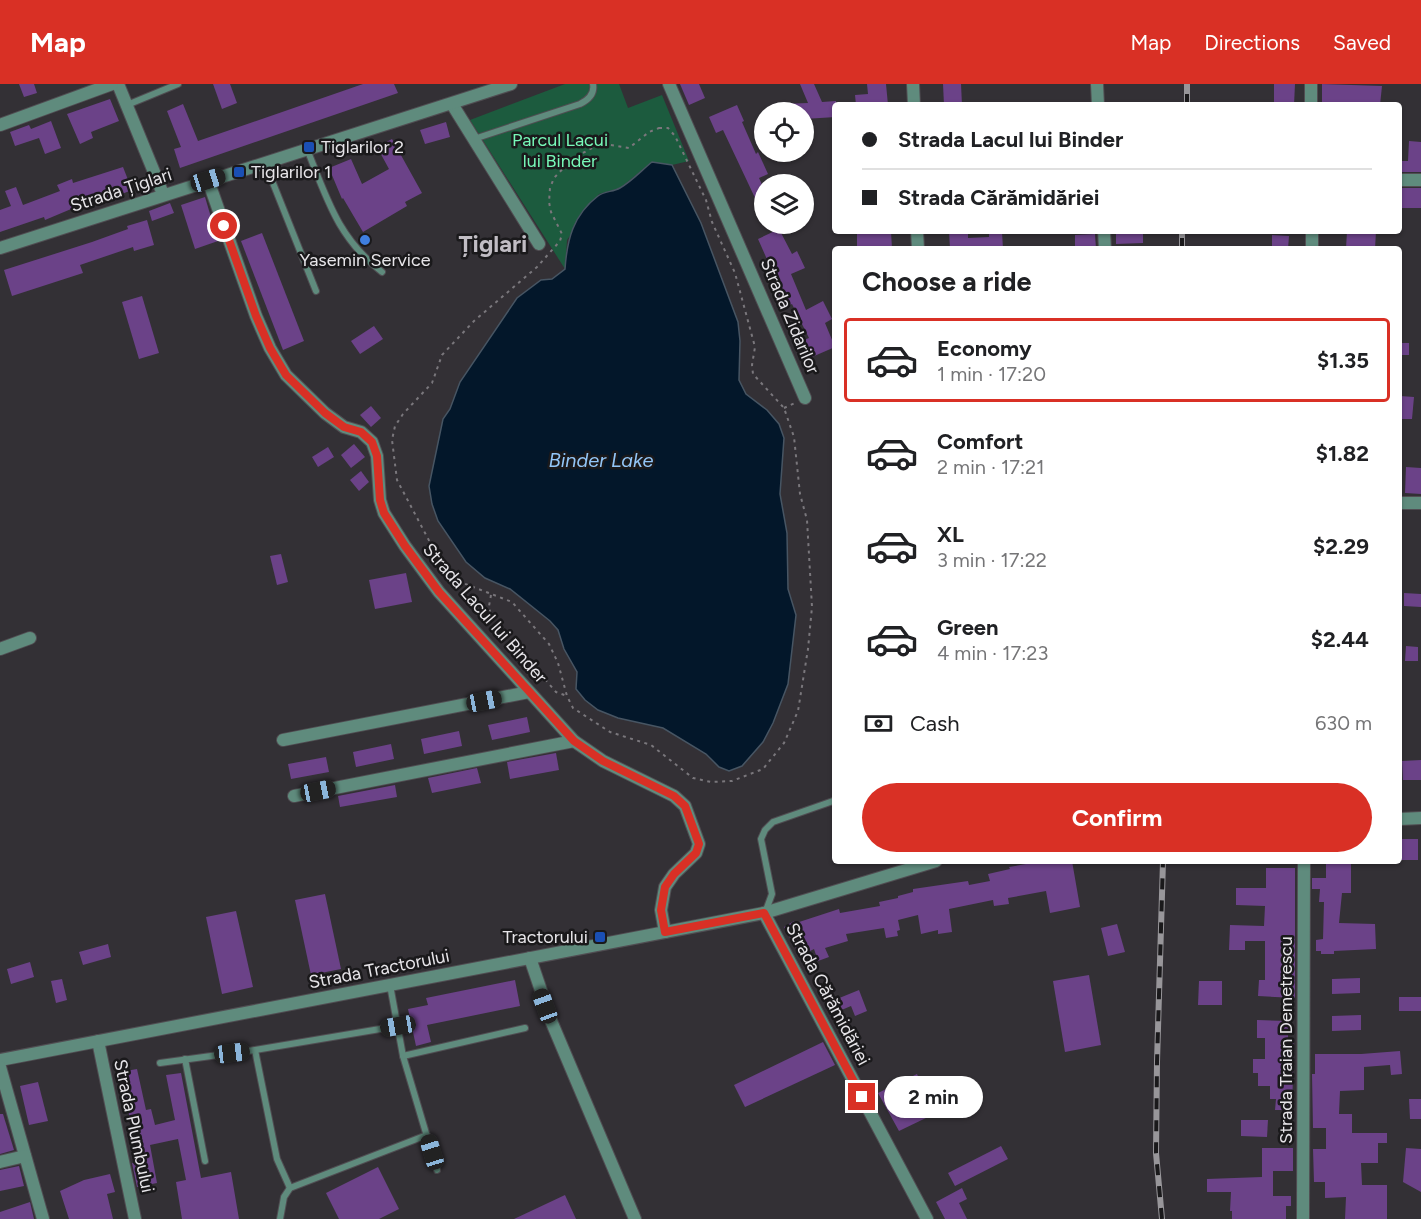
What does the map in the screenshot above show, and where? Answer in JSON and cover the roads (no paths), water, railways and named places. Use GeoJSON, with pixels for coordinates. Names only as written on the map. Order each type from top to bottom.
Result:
{"type":"FeatureCollection","features":[{"type":"Feature","properties":{"kind":"street"},"geometry":{"type":"LineString","coordinates":[[0,125],[112,84]]}},
{"type":"Feature","properties":{"kind":"street"},"geometry":{"type":"LineString","coordinates":[[118,84],[163,194]]}},
{"type":"Feature","properties":{"kind":"street","name":"Strada Țiglari"},"geometry":{"type":"LineString","coordinates":[[0,248],[163,194],[452,104],[492,87],[511,84]]}},
{"type":"Feature","properties":{"kind":"street","name":"Strada Zidarilor"},"geometry":{"type":"LineString","coordinates":[[669,84],[805,398]]}},
{"type":"Feature","properties":{"kind":"street"},"geometry":{"type":"LineString","coordinates":[[913,84],[914,102]]}},
{"type":"Feature","properties":{"kind":"street"},"geometry":{"type":"LineString","coordinates":[[1097,84],[1098,102]]}},
{"type":"Feature","properties":{"kind":"street"},"geometry":{"type":"LineString","coordinates":[[1311,84],[1311,102]]}},
{"type":"Feature","properties":{"kind":"street"},"geometry":{"type":"LineString","coordinates":[[452,104],[539,244]]}},
{"type":"Feature","properties":{"kind":"street","name":"Strada Lacul lui Binder"},"geometry":{"type":"LineString","coordinates":[[208,180],[256,316],[270,348],[286,375],[325,413],[344,427],[361,432],[372,442],[377,456],[380,500],[389,524],[439,592],[574,741],[603,761],[674,796],[685,806],[699,844],[696,853],[674,874],[665,887],[661,910],[665,932]]}},
{"type":"Feature","properties":{"kind":"street"},"geometry":{"type":"LineString","coordinates":[[1402,180],[1421,180]]}},
{"type":"Feature","properties":{"kind":"street"},"geometry":{"type":"LineString","coordinates":[[1402,503],[1421,503]]}},
{"type":"Feature","properties":{"kind":"street"},"geometry":{"type":"LineString","coordinates":[[0,649],[30,638]]}},
{"type":"Feature","properties":{"kind":"street"},"geometry":{"type":"LineString","coordinates":[[283,740],[529,692]]}},
{"type":"Feature","properties":{"kind":"street"},"geometry":{"type":"LineString","coordinates":[[294,796],[574,741]]}},
{"type":"Feature","properties":{"kind":"street"},"geometry":{"type":"LineString","coordinates":[[1402,819],[1421,818]]}},
{"type":"Feature","properties":{"kind":"street","name":"Strada Tractorului"},"geometry":{"type":"LineString","coordinates":[[0,1060],[764,913],[926,864]]}},
{"type":"Feature","properties":{"kind":"street","name":"Strada Traian Demetrescu"},"geometry":{"type":"LineString","coordinates":[[1303,1219],[1304,864]]}},
{"type":"Feature","properties":{"kind":"street","name":"Strada Cărămidăriei"},"geometry":{"type":"LineString","coordinates":[[764,913],[927,1219]]}},
{"type":"Feature","properties":{"kind":"street"},"geometry":{"type":"LineString","coordinates":[[530,958],[552,1023],[635,1219]]}},
{"type":"Feature","properties":{"kind":"street","name":"Strada Plumbului"},"geometry":{"type":"LineString","coordinates":[[98,1041],[135,1219]]}},
{"type":"Feature","properties":{"kind":"street"},"geometry":{"type":"LineString","coordinates":[[0,1067],[43,1219]]}},
{"type":"Feature","properties":{"kind":"street"},"geometry":{"type":"LineString","coordinates":[[0,1162],[25,1156]]}},
{"type":"Feature","properties":{"kind":"lane"},"geometry":{"type":"LineString","coordinates":[[127,105],[178,84]]}},
{"type":"Feature","properties":{"kind":"lane"},"geometry":{"type":"LineString","coordinates":[[474,139],[580,104],[591,96],[594,89],[593,84]]}},
{"type":"Feature","properties":{"kind":"lane"},"geometry":{"type":"LineString","coordinates":[[307,149],[334,217],[368,261],[382,272]]}},
{"type":"Feature","properties":{"kind":"lane"},"geometry":{"type":"LineString","coordinates":[[264,163],[316,291]]}},
{"type":"Feature","properties":{"kind":"lane"},"geometry":{"type":"LineString","coordinates":[[764,913],[772,894],[761,839],[765,830],[773,822],[832,801]]}},
{"type":"Feature","properties":{"kind":"lane"},"geometry":{"type":"LineString","coordinates":[[390,985],[403,1056],[437,1170]]}},
{"type":"Feature","properties":{"kind":"lane"},"geometry":{"type":"LineString","coordinates":[[160,1063],[398,1026]]}},
{"type":"Feature","properties":{"kind":"lane"},"geometry":{"type":"LineString","coordinates":[[403,1056],[525,1028]]}},
{"type":"Feature","properties":{"kind":"lane"},"geometry":{"type":"LineString","coordinates":[[255,1050],[277,1159],[290,1188]]}},
{"type":"Feature","properties":{"kind":"lane"},"geometry":{"type":"LineString","coordinates":[[185,1059],[205,1161]]}},
{"type":"Feature","properties":{"kind":"lane"},"geometry":{"type":"LineString","coordinates":[[280,1219],[284,1197],[290,1188],[427,1135]]}},
{"type":"Feature","properties":{"kind":"water","name":"Binder Lake"},"geometry":{"type":"Polygon","coordinates":[[[652,162],[672,165],[701,223],[738,322],[739,380],[746,394],[767,410],[779,424],[784,438],[780,494],[787,533],[788,589],[796,615],[788,684],[763,742],[742,766],[729,771],[719,767],[706,754],[663,728],[618,718],[598,710],[585,700],[576,689],[577,672],[564,649],[558,630],[510,589],[485,578],[466,562],[438,521],[429,486],[443,419],[450,409],[460,382],[517,298],[541,280],[552,279],[565,269],[567,248],[573,229],[589,203],[600,194],[624,185],[652,162]]]}},
{"type":"Feature","properties":{"kind":"railway"},"geometry":{"type":"LineString","coordinates":[[1187,84],[1187,102]]}},
{"type":"Feature","properties":{"kind":"railway"},"geometry":{"type":"LineString","coordinates":[[1182,234],[1182,246]]}},
{"type":"Feature","properties":{"kind":"railway"},"geometry":{"type":"LineString","coordinates":[[1162,1219],[1156,1153],[1163,864]]}},
{"type":"Feature","properties":{"kind":"place","name":"Tiglarilor 2"},"geometry":{"type":"Point","coordinates":[309,147]}},
{"type":"Feature","properties":{"kind":"place","name":"Tiglarilor 1"},"geometry":{"type":"Point","coordinates":[239,172]}},
{"type":"Feature","properties":{"kind":"place","name":"Yasemin Service"},"geometry":{"type":"Point","coordinates":[365,240]}},
{"type":"Feature","properties":{"kind":"place","name":"Tractorului"},"geometry":{"type":"Point","coordinates":[600,937]}},
{"type":"Feature","properties":{"kind":"district","name":"Țiglari"},"geometry":{"type":"Point","coordinates":[493,243]}},
{"type":"Feature","properties":{"kind":"park label","name":"Parcul Lacui lui Binder"},"geometry":{"type":"Point","coordinates":[560,150]}}]}
